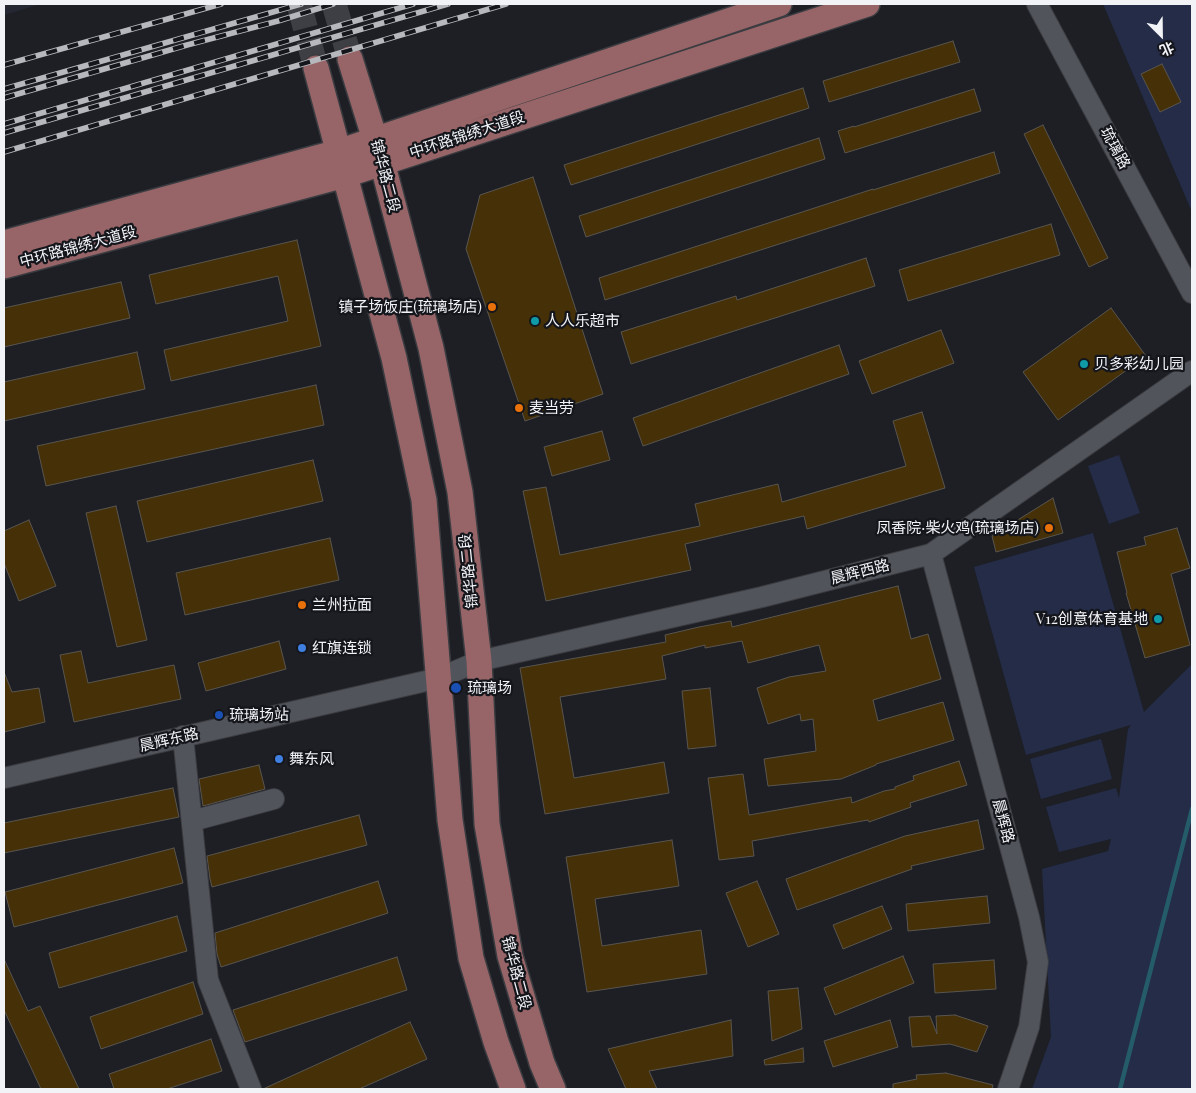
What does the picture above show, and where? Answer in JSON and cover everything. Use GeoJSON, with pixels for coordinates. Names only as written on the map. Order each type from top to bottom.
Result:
{"type":"FeatureCollection","features":[{"type":"Feature","properties":{"kind":"main road","name":"中环路锦绣大道段"},"geometry":{"type":"LineString","coordinates":[[4,266],[345,175],[379,151],[779,4]]}},
{"type":"Feature","properties":{"kind":"main road","name":"中环路锦绣大道段"},"geometry":{"type":"LineString","coordinates":[[4,243],[338,152],[379,151],[867,4]]}},
{"type":"Feature","properties":{"kind":"main road","name":"锦华路二段"},"geometry":{"type":"LineString","coordinates":[[350,58],[379,151],[431,348],[460,492],[479,661],[487,824],[510,956],[542,1063],[553,1089]]}},
{"type":"Feature","properties":{"kind":"main road"},"geometry":{"type":"LineString","coordinates":[[316,68],[394,358],[424,500],[450,820],[471,958],[496,1042],[513,1089]]}},
{"type":"Feature","properties":{"kind":"street","name":"琉璃路"},"geometry":{"type":"LineString","coordinates":[[1037,4],[1192,293]]}},
{"type":"Feature","properties":{"kind":"street","name":"晨辉西路"},"geometry":{"type":"LineString","coordinates":[[479,661],[762,597],[931,554],[1192,371]]}},
{"type":"Feature","properties":{"kind":"street","name":"晨辉路"},"geometry":{"type":"LineString","coordinates":[[931,554],[1029,917],[1038,962],[1029,1027],[1008,1089]]}},
{"type":"Feature","properties":{"kind":"street","name":"晨辉东路"},"geometry":{"type":"LineString","coordinates":[[4,778],[439,678],[479,661]]}},
{"type":"Feature","properties":{"kind":"street"},"geometry":{"type":"LineString","coordinates":[[183,736],[208,980],[251,1089]]}},
{"type":"Feature","properties":{"kind":"street"},"geometry":{"type":"LineString","coordinates":[[192,821],[274,799]]}},
{"type":"Feature","properties":{"kind":"shaded area"},"geometry":{"type":"Polygon","coordinates":[[[4,4],[41,4],[4,15],[4,4]]]}},
{"type":"Feature","properties":{"kind":"shaded area"},"geometry":{"type":"Polygon","coordinates":[[[1103,4],[1192,4],[1192,212],[1103,4]]]}},
{"type":"Feature","properties":{"kind":"shaded area"},"geometry":{"type":"Polygon","coordinates":[[[1119,455],[1140,513],[1109,524],[1088,466],[1119,455]]]}},
{"type":"Feature","properties":{"kind":"shaded area"},"geometry":{"type":"Polygon","coordinates":[[[1093,533],[1144,712],[1192,664],[1192,1089],[1032,1089],[1051,1037],[1042,869],[1108,851],[1111,839],[1059,852],[1046,807],[1116,788],[1119,798],[1128,729],[1131,725],[1026,755],[974,567],[1093,533]]]}},
{"type":"Feature","properties":{"kind":"shaded area"},"geometry":{"type":"Polygon","coordinates":[[[1101,739],[1112,779],[1041,799],[1030,759],[1101,739]]]}},
{"type":"Feature","properties":{"kind":"building"},"geometry":{"type":"Polygon","coordinates":[[[953,41],[960,62],[829,102],[823,81],[953,41]]]}},
{"type":"Feature","properties":{"kind":"building"},"geometry":{"type":"Polygon","coordinates":[[[1162,64],[1181,102],[1160,112],[1141,74],[1162,64]]]}},
{"type":"Feature","properties":{"kind":"building"},"geometry":{"type":"Polygon","coordinates":[[[803,88],[809,108],[571,185],[564,165],[803,88]]]}},
{"type":"Feature","properties":{"kind":"building"},"geometry":{"type":"Polygon","coordinates":[[[974,89],[981,111],[845,153],[838,131],[974,89]]]}},
{"type":"Feature","properties":{"kind":"building"},"geometry":{"type":"Polygon","coordinates":[[[1043,125],[1108,258],[1089,267],[1024,134],[1043,125]]]}},
{"type":"Feature","properties":{"kind":"building"},"geometry":{"type":"Polygon","coordinates":[[[819,138],[825,159],[586,237],[579,216],[819,138]]]}},
{"type":"Feature","properties":{"kind":"building"},"geometry":{"type":"Polygon","coordinates":[[[994,152],[1000,173],[605,300],[599,278],[873,189],[994,152]]]}},
{"type":"Feature","properties":{"kind":"building","name":"人人乐超市"},"geometry":{"type":"Polygon","coordinates":[[[533,177],[603,394],[525,421],[466,249],[480,195],[533,177]]]}},
{"type":"Feature","properties":{"kind":"building"},"geometry":{"type":"Polygon","coordinates":[[[1051,224],[1060,255],[908,301],[899,270],[1051,224]]]}},
{"type":"Feature","properties":{"kind":"building"},"geometry":{"type":"Polygon","coordinates":[[[297,240],[321,346],[171,381],[164,350],[288,321],[278,276],[156,304],[149,275],[297,240]]]}},
{"type":"Feature","properties":{"kind":"building"},"geometry":{"type":"Polygon","coordinates":[[[866,258],[875,286],[631,364],[621,332],[736,296],[737,300],[866,258]]]}},
{"type":"Feature","properties":{"kind":"building"},"geometry":{"type":"Polygon","coordinates":[[[121,282],[130,318],[4,347],[4,308],[121,282]]]}},
{"type":"Feature","properties":{"kind":"building","name":"贝多彩幼儿园"},"geometry":{"type":"Polygon","coordinates":[[[1111,308],[1146,356],[1058,420],[1023,372],[1111,308]]]}},
{"type":"Feature","properties":{"kind":"building"},"geometry":{"type":"Polygon","coordinates":[[[941,330],[954,363],[872,394],[859,361],[941,330]]]}},
{"type":"Feature","properties":{"kind":"building"},"geometry":{"type":"Polygon","coordinates":[[[839,345],[849,374],[643,446],[633,418],[839,345]]]}},
{"type":"Feature","properties":{"kind":"building"},"geometry":{"type":"Polygon","coordinates":[[[137,352],[145,389],[4,421],[4,382],[137,352]]]}},
{"type":"Feature","properties":{"kind":"building"},"geometry":{"type":"Polygon","coordinates":[[[316,385],[324,425],[46,486],[37,446],[316,385]]]}},
{"type":"Feature","properties":{"kind":"building"},"geometry":{"type":"Polygon","coordinates":[[[922,412],[945,488],[807,529],[804,516],[685,544],[691,570],[546,601],[523,491],[546,487],[560,555],[700,526],[695,504],[778,484],[782,502],[906,466],[893,421],[922,412]]]}},
{"type":"Feature","properties":{"kind":"building"},"geometry":{"type":"Polygon","coordinates":[[[602,431],[610,460],[552,476],[544,447],[602,431]]]}},
{"type":"Feature","properties":{"kind":"building"},"geometry":{"type":"Polygon","coordinates":[[[313,460],[323,501],[147,542],[137,501],[313,460]]]}},
{"type":"Feature","properties":{"kind":"building"},"geometry":{"type":"Polygon","coordinates":[[[1053,498],[1063,533],[996,552],[992,536],[1053,498]]]}},
{"type":"Feature","properties":{"kind":"building"},"geometry":{"type":"Polygon","coordinates":[[[116,506],[147,640],[117,647],[86,513],[116,506]]]}},
{"type":"Feature","properties":{"kind":"building"},"geometry":{"type":"Polygon","coordinates":[[[29,520],[56,586],[19,601],[4,563],[4,531],[29,520]]]}},
{"type":"Feature","properties":{"kind":"building"},"geometry":{"type":"Polygon","coordinates":[[[1177,528],[1190,568],[1171,574],[1190,645],[1145,658],[1126,593],[1117,552],[1146,545],[1144,537],[1177,528]]]}},
{"type":"Feature","properties":{"kind":"building"},"geometry":{"type":"Polygon","coordinates":[[[330,538],[339,580],[185,615],[176,573],[330,538]]]}},
{"type":"Feature","properties":{"kind":"building"},"geometry":{"type":"Polygon","coordinates":[[[898,586],[911,639],[928,634],[941,679],[873,700],[878,721],[943,702],[954,740],[876,764],[841,779],[768,786],[764,759],[816,751],[813,719],[801,721],[800,714],[768,724],[757,688],[789,677],[826,671],[819,645],[748,663],[742,641],[705,648],[705,645],[662,656],[666,679],[560,697],[574,778],[664,762],[669,793],[545,814],[520,668],[666,642],[665,635],[731,621],[732,627],[898,586]]]}},
{"type":"Feature","properties":{"kind":"building"},"geometry":{"type":"Polygon","coordinates":[[[279,641],[286,669],[206,691],[198,663],[279,641]]]}},
{"type":"Feature","properties":{"kind":"building"},"geometry":{"type":"Polygon","coordinates":[[[81,651],[88,683],[174,665],[181,699],[74,722],[60,655],[81,651]]]}},
{"type":"Feature","properties":{"kind":"building"},"geometry":{"type":"Polygon","coordinates":[[[4,672],[12,692],[39,688],[45,722],[4,732],[4,672]]]}},
{"type":"Feature","properties":{"kind":"building"},"geometry":{"type":"Polygon","coordinates":[[[710,688],[716,746],[688,749],[682,691],[710,688]]]}},
{"type":"Feature","properties":{"kind":"building"},"geometry":{"type":"Polygon","coordinates":[[[959,761],[967,785],[910,803],[911,807],[869,822],[868,820],[752,841],[754,856],[719,860],[708,778],[743,774],[749,815],[851,797],[852,803],[884,791],[895,789],[895,787],[914,780],[913,776],[959,761]]]}},
{"type":"Feature","properties":{"kind":"building"},"geometry":{"type":"Polygon","coordinates":[[[259,765],[265,789],[203,806],[199,779],[259,765]]]}},
{"type":"Feature","properties":{"kind":"building"},"geometry":{"type":"Polygon","coordinates":[[[173,788],[179,817],[4,853],[4,823],[173,788]]]}},
{"type":"Feature","properties":{"kind":"building"},"geometry":{"type":"Polygon","coordinates":[[[359,815],[367,845],[212,887],[207,856],[359,815]]]}},
{"type":"Feature","properties":{"kind":"building"},"geometry":{"type":"Polygon","coordinates":[[[978,820],[984,849],[911,866],[912,869],[797,910],[786,879],[905,836],[978,820]]]}},
{"type":"Feature","properties":{"kind":"building"},"geometry":{"type":"Polygon","coordinates":[[[672,840],[679,886],[595,899],[602,946],[701,930],[707,974],[587,992],[566,857],[672,840]]]}},
{"type":"Feature","properties":{"kind":"building"},"geometry":{"type":"Polygon","coordinates":[[[174,848],[183,883],[14,927],[5,892],[174,848]]]}},
{"type":"Feature","properties":{"kind":"building"},"geometry":{"type":"Polygon","coordinates":[[[378,881],[388,913],[221,967],[217,954],[215,933],[378,881]]]}},
{"type":"Feature","properties":{"kind":"building"},"geometry":{"type":"Polygon","coordinates":[[[757,881],[779,934],[748,947],[726,893],[757,881]]]}},
{"type":"Feature","properties":{"kind":"building"},"geometry":{"type":"Polygon","coordinates":[[[987,896],[990,923],[908,931],[906,904],[987,896]]]}},
{"type":"Feature","properties":{"kind":"building"},"geometry":{"type":"Polygon","coordinates":[[[882,906],[892,929],[843,949],[833,925],[882,906]]]}},
{"type":"Feature","properties":{"kind":"building"},"geometry":{"type":"Polygon","coordinates":[[[177,916],[187,951],[59,988],[49,953],[177,916]]]}},
{"type":"Feature","properties":{"kind":"building"},"geometry":{"type":"Polygon","coordinates":[[[903,956],[914,983],[835,1015],[824,988],[903,956]]]}},
{"type":"Feature","properties":{"kind":"building"},"geometry":{"type":"Polygon","coordinates":[[[397,957],[407,990],[245,1042],[233,1010],[397,957]]]}},
{"type":"Feature","properties":{"kind":"building"},"geometry":{"type":"Polygon","coordinates":[[[4,959],[28,1011],[40,1006],[79,1089],[41,1089],[4,1010],[4,959]]]}},
{"type":"Feature","properties":{"kind":"building"},"geometry":{"type":"Polygon","coordinates":[[[994,960],[996,989],[935,993],[933,964],[994,960]]]}},
{"type":"Feature","properties":{"kind":"building"},"geometry":{"type":"Polygon","coordinates":[[[193,982],[203,1014],[101,1049],[90,1017],[193,982]]]}},
{"type":"Feature","properties":{"kind":"building"},"geometry":{"type":"Polygon","coordinates":[[[798,988],[802,1029],[772,1041],[768,991],[798,988]]]}},
{"type":"Feature","properties":{"kind":"building"},"geometry":{"type":"Polygon","coordinates":[[[955,1015],[988,1026],[977,1052],[950,1044],[912,1047],[909,1017],[930,1016],[937,1034],[936,1016],[955,1015]]]}},
{"type":"Feature","properties":{"kind":"building"},"geometry":{"type":"Polygon","coordinates":[[[731,1020],[733,1056],[649,1071],[657,1089],[626,1089],[608,1049],[731,1020]]]}},
{"type":"Feature","properties":{"kind":"building"},"geometry":{"type":"Polygon","coordinates":[[[890,1020],[898,1047],[833,1067],[824,1041],[890,1020]]]}},
{"type":"Feature","properties":{"kind":"building"},"geometry":{"type":"Polygon","coordinates":[[[410,1022],[427,1059],[359,1089],[263,1089],[410,1022]]]}},
{"type":"Feature","properties":{"kind":"building"},"geometry":{"type":"Polygon","coordinates":[[[211,1039],[222,1071],[167,1089],[114,1089],[109,1074],[211,1039]]]}},
{"type":"Feature","properties":{"kind":"building"},"geometry":{"type":"Polygon","coordinates":[[[803,1048],[804,1062],[765,1065],[764,1060],[803,1048]]]}},
{"type":"Feature","properties":{"kind":"building"},"geometry":{"type":"Polygon","coordinates":[[[946,1073],[993,1085],[992,1089],[893,1089],[893,1084],[917,1079],[916,1075],[946,1073]]]}},
{"type":"Feature","properties":{"kind":"waterway"},"geometry":{"type":"LineString","coordinates":[[1120,1089],[1192,809]]}},
{"type":"Feature","properties":{"kind":"tunnel"},"geometry":{"type":"LineString","coordinates":[[299,4],[316,68]]}},
{"type":"Feature","properties":{"kind":"tunnel"},"geometry":{"type":"LineString","coordinates":[[334,4],[350,59]]}},
{"type":"Feature","properties":{"kind":"railway"},"geometry":{"type":"LineString","coordinates":[[4,65],[221,4]]}},
{"type":"Feature","properties":{"kind":"railway"},"geometry":{"type":"LineString","coordinates":[[4,89],[301,4]]}},
{"type":"Feature","properties":{"kind":"railway"},"geometry":{"type":"LineString","coordinates":[[4,98],[333,4]]}},
{"type":"Feature","properties":{"kind":"railway"},"geometry":{"type":"LineString","coordinates":[[4,124],[413,4]]}},
{"type":"Feature","properties":{"kind":"railway"},"geometry":{"type":"LineString","coordinates":[[4,133],[448,4]]}},
{"type":"Feature","properties":{"kind":"railway"},"geometry":{"type":"LineString","coordinates":[[4,152],[506,4]]}},
{"type":"Feature","properties":{"kind":"place","name":"镇子场饭庄(琉璃场店)"},"geometry":{"type":"Point","coordinates":[492,307]}},
{"type":"Feature","properties":{"kind":"place","name":"人人乐超市"},"geometry":{"type":"Point","coordinates":[535,321]}},
{"type":"Feature","properties":{"kind":"place","name":"贝多彩幼儿园"},"geometry":{"type":"Point","coordinates":[1084,364]}},
{"type":"Feature","properties":{"kind":"place","name":"麦当劳"},"geometry":{"type":"Point","coordinates":[519,408]}},
{"type":"Feature","properties":{"kind":"place","name":"凤香院·柴火鸡(琉璃场店)"},"geometry":{"type":"Point","coordinates":[1049,528]}},
{"type":"Feature","properties":{"kind":"place","name":"兰州拉面"},"geometry":{"type":"Point","coordinates":[302,605]}},
{"type":"Feature","properties":{"kind":"place","name":"V12创意体育基地"},"geometry":{"type":"Point","coordinates":[1158,619]}},
{"type":"Feature","properties":{"kind":"place","name":"红旗连锁"},"geometry":{"type":"Point","coordinates":[302,648]}},
{"type":"Feature","properties":{"kind":"place","name":"琉璃场"},"geometry":{"type":"Point","coordinates":[456,688]}},
{"type":"Feature","properties":{"kind":"place","name":"琉璃场站"},"geometry":{"type":"Point","coordinates":[219,715]}},
{"type":"Feature","properties":{"kind":"place","name":"舞东风"},"geometry":{"type":"Point","coordinates":[279,759]}}]}
